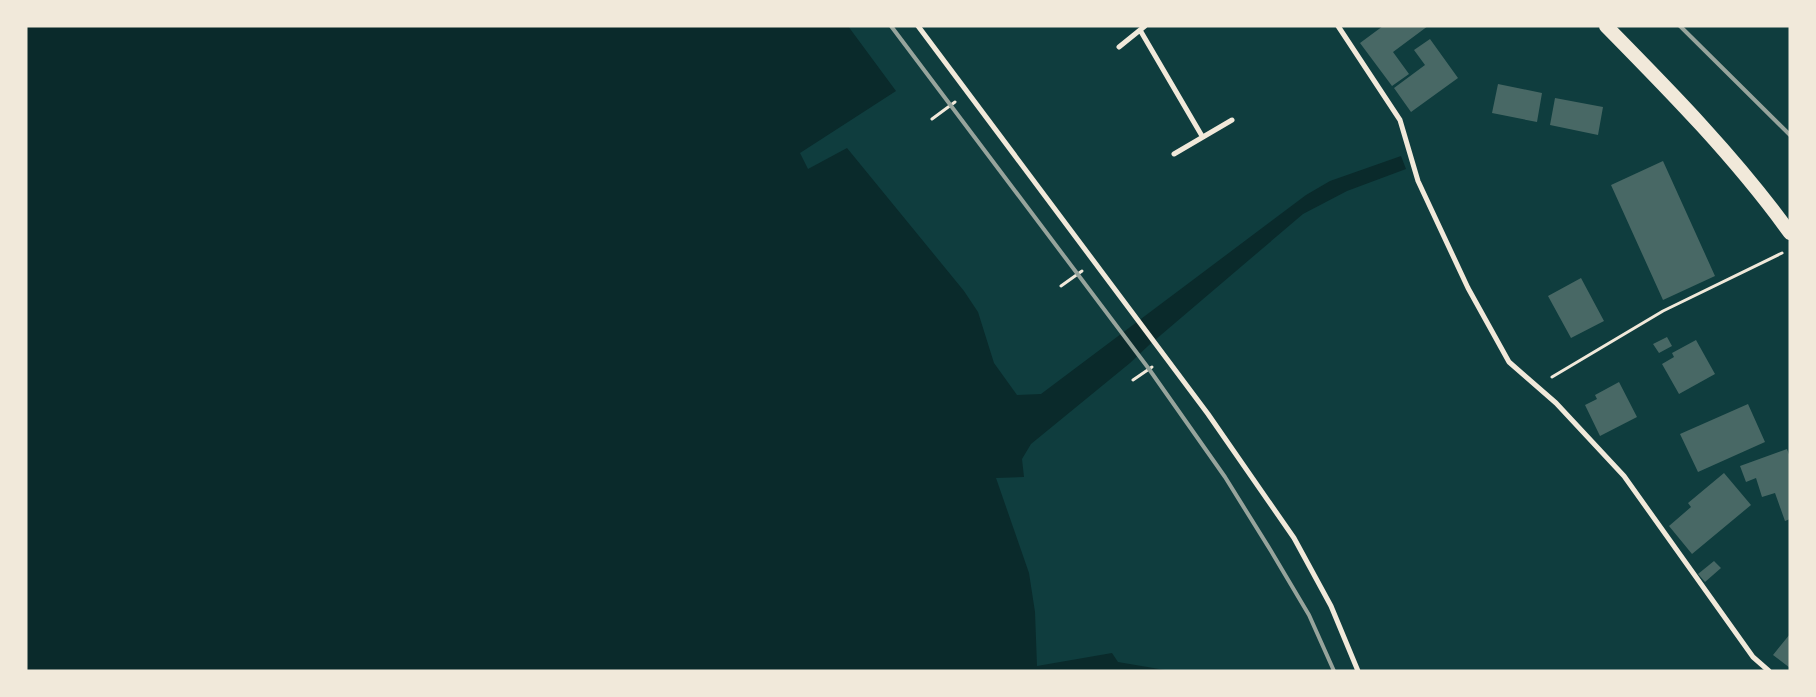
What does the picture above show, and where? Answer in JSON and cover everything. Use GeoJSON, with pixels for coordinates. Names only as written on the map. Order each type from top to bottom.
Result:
{"type":"FeatureCollection","features":[{"type":"Feature","properties":{"kind":"highway"},"geometry":{"type":"LineString","coordinates":[[1606,26],[1722,147],[1768,202],[1790,233]]}},
{"type":"Feature","properties":{"kind":"street"},"geometry":{"type":"LineString","coordinates":[[918,26],[1208,414],[1294,538],[1331,606],[1358,671]]}},
{"type":"Feature","properties":{"kind":"street"},"geometry":{"type":"LineString","coordinates":[[1338,26],[1400,120],[1418,181],[1468,288],[1509,362],[1556,403],[1624,476],[1753,657],[1769,671]]}},
{"type":"Feature","properties":{"kind":"street"},"geometry":{"type":"LineString","coordinates":[[1118,47],[1143,28],[1202,136]]}},
{"type":"Feature","properties":{"kind":"street"},"geometry":{"type":"LineString","coordinates":[[1174,154],[1232,120]]}},
{"type":"Feature","properties":{"kind":"path"},"geometry":{"type":"LineString","coordinates":[[932,119],[968,92]]}},
{"type":"Feature","properties":{"kind":"path"},"geometry":{"type":"LineString","coordinates":[[1536,387],[1663,310],[1782,253]]}},
{"type":"Feature","properties":{"kind":"path"},"geometry":{"type":"LineString","coordinates":[[1061,286],[1094,262]]}},
{"type":"Feature","properties":{"kind":"path"},"geometry":{"type":"LineString","coordinates":[[1133,380],[1165,357]]}},
{"type":"Feature","properties":{"kind":"water"},"geometry":{"type":"Polygon","coordinates":[[[26,26],[848,26],[896,91],[800,153],[808,169],[847,148],[964,291],[978,312],[994,363],[1017,395],[1041,394],[1306,195],[1330,181],[1401,156],[1406,169],[1347,191],[1303,214],[1130,363],[1031,444],[1022,459],[1024,477],[996,478],[1029,573],[1035,612],[1037,666],[1112,653],[1118,662],[1171,671],[26,671],[26,26]]]}},
{"type":"Feature","properties":{"kind":"building"},"geometry":{"type":"Polygon","coordinates":[[[1383,26],[1428,26],[1393,52],[1409,74],[1392,86],[1360,43],[1383,26]]]}},
{"type":"Feature","properties":{"kind":"building"},"geometry":{"type":"Polygon","coordinates":[[[1430,39],[1458,78],[1411,112],[1394,88],[1425,65],[1414,50],[1430,39]]]}},
{"type":"Feature","properties":{"kind":"building"},"geometry":{"type":"Polygon","coordinates":[[[1498,84],[1542,93],[1537,122],[1492,113],[1498,84]]]}},
{"type":"Feature","properties":{"kind":"building"},"geometry":{"type":"Polygon","coordinates":[[[1555,98],[1603,107],[1598,135],[1550,125],[1555,98]]]}},
{"type":"Feature","properties":{"kind":"building"},"geometry":{"type":"Polygon","coordinates":[[[1663,161],[1715,276],[1663,300],[1611,185],[1663,161]]]}},
{"type":"Feature","properties":{"kind":"building"},"geometry":{"type":"Polygon","coordinates":[[[1581,278],[1604,321],[1571,338],[1548,296],[1581,278]]]}},
{"type":"Feature","properties":{"kind":"building"},"geometry":{"type":"Polygon","coordinates":[[[1667,337],[1672,346],[1659,353],[1653,344],[1667,337]]]}},
{"type":"Feature","properties":{"kind":"building"},"geometry":{"type":"Polygon","coordinates":[[[1696,340],[1715,374],[1679,394],[1662,364],[1674,357],[1672,353],[1696,340]]]}},
{"type":"Feature","properties":{"kind":"building"},"geometry":{"type":"Polygon","coordinates":[[[1619,382],[1637,417],[1600,436],[1585,405],[1597,399],[1595,395],[1619,382]]]}},
{"type":"Feature","properties":{"kind":"building"},"geometry":{"type":"Polygon","coordinates":[[[1748,404],[1765,442],[1698,472],[1680,434],[1748,404]]]}},
{"type":"Feature","properties":{"kind":"building"},"geometry":{"type":"Polygon","coordinates":[[[1787,449],[1790,457],[1790,519],[1785,521],[1775,493],[1762,497],[1756,478],[1746,482],[1740,466],[1787,449]]]}},
{"type":"Feature","properties":{"kind":"building"},"geometry":{"type":"Polygon","coordinates":[[[1724,473],[1751,505],[1692,554],[1669,526],[1691,507],[1688,503],[1724,473]]]}},
{"type":"Feature","properties":{"kind":"building"},"geometry":{"type":"Polygon","coordinates":[[[1714,561],[1721,568],[1705,582],[1698,574],[1714,561]]]}},
{"type":"Feature","properties":{"kind":"building"},"geometry":{"type":"Polygon","coordinates":[[[1790,634],[1790,668],[1773,655],[1790,634]]]}},
{"type":"Feature","properties":{"kind":"railway"},"geometry":{"type":"LineString","coordinates":[[891,26],[1149,369],[1225,477],[1309,615],[1334,671]]}},
{"type":"Feature","properties":{"kind":"railway"},"geometry":{"type":"LineString","coordinates":[[1680,26],[1790,135]]}}]}
